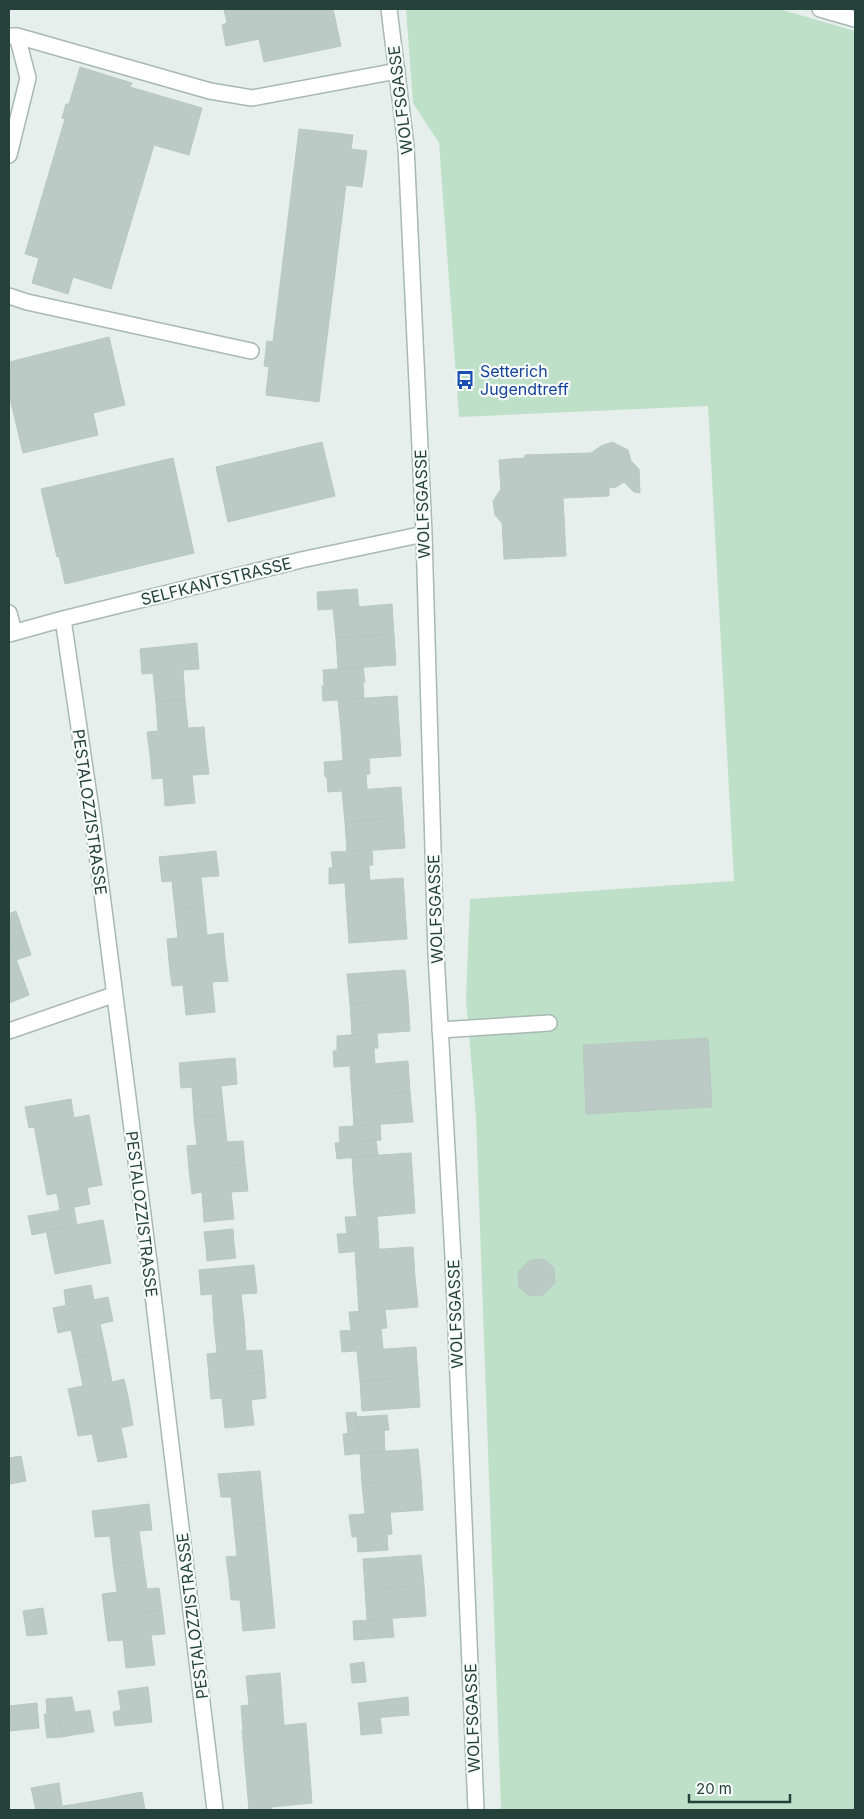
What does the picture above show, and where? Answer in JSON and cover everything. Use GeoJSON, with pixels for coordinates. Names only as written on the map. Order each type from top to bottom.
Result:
{"type":"FeatureCollection","features":[{"type":"Feature","properties":{"kind":"street","name":"WOLFSGASSE"},"geometry":{"type":"LineString","coordinates":[[389,9],[406,146],[424,534],[440,1030],[454,1267],[476,1810]]}},
{"type":"Feature","properties":{"kind":"street"},"geometry":{"type":"LineString","coordinates":[[820,9],[855,19]]}},
{"type":"Feature","properties":{"kind":"street"},"geometry":{"type":"LineString","coordinates":[[13,36],[210,91],[252,98],[397,71]]}},
{"type":"Feature","properties":{"kind":"street"},"geometry":{"type":"LineString","coordinates":[[9,155],[28,78],[13,36]]}},
{"type":"Feature","properties":{"kind":"street"},"geometry":{"type":"LineString","coordinates":[[9,296],[27,302],[251,351]]}},
{"type":"Feature","properties":{"kind":"street","name":"SELFKANTSTRASSE"},"geometry":{"type":"LineString","coordinates":[[11,633],[301,560],[424,534]]}},
{"type":"Feature","properties":{"kind":"street"},"geometry":{"type":"LineString","coordinates":[[9,613],[11,633]]}},
{"type":"Feature","properties":{"kind":"street","name":"PESTALOZZISTRASSE"},"geometry":{"type":"LineString","coordinates":[[63,619],[92,816],[113,995],[150,1270],[215,1810]]}},
{"type":"Feature","properties":{"kind":"street"},"geometry":{"type":"LineString","coordinates":[[9,1031],[113,995]]}},
{"type":"Feature","properties":{"kind":"street"},"geometry":{"type":"LineString","coordinates":[[440,1030],[550,1023]]}},
{"type":"Feature","properties":{"kind":"green space"},"geometry":{"type":"Polygon","coordinates":[[[406,9],[779,9],[855,31],[855,1810],[501,1810],[476,1117],[466,999],[470,899],[734,881],[708,406],[459,417],[439,143],[413,103],[406,9]]]}},
{"type":"Feature","properties":{"kind":"building"},"geometry":{"type":"Polygon","coordinates":[[[224,9],[333,9],[341,46],[264,62],[259,39],[226,46],[222,25],[227,23],[224,9]]]}},
{"type":"Feature","properties":{"kind":"building"},"geometry":{"type":"Polygon","coordinates":[[[80,67],[132,83],[130,87],[202,108],[189,155],[154,145],[111,289],[73,277],[68,294],[32,283],[39,258],[25,254],[65,119],[62,118],[66,104],[69,104],[80,67]]]}},
{"type":"Feature","properties":{"kind":"building"},"geometry":{"type":"Polygon","coordinates":[[[299,129],[353,135],[351,149],[367,151],[362,187],[346,185],[319,402],[266,395],[269,367],[264,366],[267,341],[273,342],[299,129]]]}},
{"type":"Feature","properties":{"kind":"building"},"geometry":{"type":"Polygon","coordinates":[[[109,337],[125,405],[93,413],[98,435],[23,453],[9,394],[9,362],[109,337]]]}},
{"type":"Feature","properties":{"kind":"building"},"geometry":{"type":"Polygon","coordinates":[[[322,442],[335,496],[228,522],[216,467],[322,442]]]}},
{"type":"Feature","properties":{"kind":"building"},"geometry":{"type":"Polygon","coordinates":[[[612,442],[628,450],[631,461],[639,469],[640,493],[634,492],[624,482],[616,487],[609,488],[609,496],[563,498],[566,556],[504,559],[502,523],[495,515],[493,501],[501,489],[499,460],[525,458],[525,455],[591,453],[601,446],[612,442]]]}},
{"type":"Feature","properties":{"kind":"building"},"geometry":{"type":"Polygon","coordinates":[[[173,458],[194,553],[65,584],[41,489],[173,458]]]}},
{"type":"Feature","properties":{"kind":"building"},"geometry":{"type":"Polygon","coordinates":[[[357,589],[359,607],[318,610],[317,592],[357,589]]]}},
{"type":"Feature","properties":{"kind":"building"},"geometry":{"type":"Polygon","coordinates":[[[392,604],[394,634],[336,638],[333,609],[392,604]]]}},
{"type":"Feature","properties":{"kind":"building"},"geometry":{"type":"Polygon","coordinates":[[[394,634],[396,665],[338,669],[336,638],[394,634]]]}},
{"type":"Feature","properties":{"kind":"building"},"geometry":{"type":"Polygon","coordinates":[[[197,643],[199,669],[183,670],[185,699],[156,702],[153,673],[142,674],[140,649],[197,643]]]}},
{"type":"Feature","properties":{"kind":"building"},"geometry":{"type":"Polygon","coordinates":[[[363,667],[365,682],[324,685],[323,670],[363,667]]]}},
{"type":"Feature","properties":{"kind":"building"},"geometry":{"type":"Polygon","coordinates":[[[363,683],[364,698],[323,701],[322,686],[363,683]]]}},
{"type":"Feature","properties":{"kind":"building"},"geometry":{"type":"Polygon","coordinates":[[[397,696],[399,726],[341,730],[338,700],[397,696]]]}},
{"type":"Feature","properties":{"kind":"building"},"geometry":{"type":"Polygon","coordinates":[[[185,699],[188,728],[204,727],[206,750],[150,755],[147,732],[158,731],[156,702],[185,699]]]}},
{"type":"Feature","properties":{"kind":"building"},"geometry":{"type":"Polygon","coordinates":[[[399,726],[401,756],[343,760],[341,730],[399,726]]]}},
{"type":"Feature","properties":{"kind":"building"},"geometry":{"type":"Polygon","coordinates":[[[206,750],[209,774],[192,775],[195,803],[165,806],[163,778],[152,779],[150,755],[206,750]]]}},
{"type":"Feature","properties":{"kind":"building"},"geometry":{"type":"Polygon","coordinates":[[[369,759],[370,774],[325,777],[324,762],[369,759]]]}},
{"type":"Feature","properties":{"kind":"building"},"geometry":{"type":"Polygon","coordinates":[[[366,774],[367,789],[328,792],[327,777],[366,774]]]}},
{"type":"Feature","properties":{"kind":"building"},"geometry":{"type":"Polygon","coordinates":[[[401,787],[403,817],[345,822],[342,791],[401,787]]]}},
{"type":"Feature","properties":{"kind":"building"},"geometry":{"type":"Polygon","coordinates":[[[403,817],[405,848],[347,852],[345,822],[403,817]]]}},
{"type":"Feature","properties":{"kind":"building"},"geometry":{"type":"Polygon","coordinates":[[[372,850],[373,865],[333,868],[331,852],[372,850]]]}},
{"type":"Feature","properties":{"kind":"building"},"geometry":{"type":"Polygon","coordinates":[[[216,851],[219,876],[201,877],[204,906],[175,910],[172,881],[162,882],[159,857],[216,851]]]}},
{"type":"Feature","properties":{"kind":"building"},"geometry":{"type":"Polygon","coordinates":[[[369,866],[370,881],[329,884],[329,868],[369,866]]]}},
{"type":"Feature","properties":{"kind":"building"},"geometry":{"type":"Polygon","coordinates":[[[403,878],[405,908],[347,913],[345,882],[403,878]]]}},
{"type":"Feature","properties":{"kind":"building"},"geometry":{"type":"Polygon","coordinates":[[[204,906],[207,935],[223,933],[225,957],[169,962],[167,939],[178,938],[175,910],[204,906]]]}},
{"type":"Feature","properties":{"kind":"building"},"geometry":{"type":"Polygon","coordinates":[[[405,908],[407,939],[349,943],[347,913],[405,908]]]}},
{"type":"Feature","properties":{"kind":"building"},"geometry":{"type":"Polygon","coordinates":[[[16,911],[31,955],[16,960],[9,939],[9,914],[16,911]]]}},
{"type":"Feature","properties":{"kind":"building"},"geometry":{"type":"Polygon","coordinates":[[[9,939],[29,995],[9,1003],[9,939]]]}},
{"type":"Feature","properties":{"kind":"building"},"geometry":{"type":"Polygon","coordinates":[[[225,957],[228,981],[212,982],[215,1012],[186,1015],[183,985],[172,986],[169,962],[225,957]]]}},
{"type":"Feature","properties":{"kind":"building"},"geometry":{"type":"Polygon","coordinates":[[[405,970],[408,1000],[350,1004],[347,974],[405,970]]]}},
{"type":"Feature","properties":{"kind":"building"},"geometry":{"type":"Polygon","coordinates":[[[408,1000],[410,1031],[352,1035],[350,1004],[408,1000]]]}},
{"type":"Feature","properties":{"kind":"building"},"geometry":{"type":"Polygon","coordinates":[[[377,1033],[378,1048],[337,1051],[337,1036],[377,1033]]]}},
{"type":"Feature","properties":{"kind":"building"},"geometry":{"type":"Polygon","coordinates":[[[708,1038],[712,1107],[586,1114],[583,1045],[708,1038]]]}},
{"type":"Feature","properties":{"kind":"building"},"geometry":{"type":"Polygon","coordinates":[[[374,1049],[375,1064],[334,1067],[333,1051],[374,1049]]]}},
{"type":"Feature","properties":{"kind":"building"},"geometry":{"type":"Polygon","coordinates":[[[235,1058],[237,1084],[221,1086],[224,1115],[194,1117],[192,1087],[181,1088],[179,1063],[235,1058]]]}},
{"type":"Feature","properties":{"kind":"building"},"geometry":{"type":"Polygon","coordinates":[[[408,1061],[410,1092],[352,1096],[350,1066],[408,1061]]]}},
{"type":"Feature","properties":{"kind":"building"},"geometry":{"type":"Polygon","coordinates":[[[410,1092],[413,1122],[354,1126],[352,1096],[410,1092]]]}},
{"type":"Feature","properties":{"kind":"building"},"geometry":{"type":"Polygon","coordinates":[[[71,1099],[74,1118],[34,1125],[34,1127],[29,1128],[25,1107],[71,1099]]]}},
{"type":"Feature","properties":{"kind":"building"},"geometry":{"type":"Polygon","coordinates":[[[89,1115],[102,1185],[47,1195],[34,1125],[89,1115]]]}},
{"type":"Feature","properties":{"kind":"building"},"geometry":{"type":"Polygon","coordinates":[[[224,1115],[227,1142],[243,1141],[245,1164],[189,1170],[187,1146],[197,1145],[194,1117],[224,1115]]]}},
{"type":"Feature","properties":{"kind":"building"},"geometry":{"type":"Polygon","coordinates":[[[380,1124],[381,1140],[340,1143],[339,1127],[380,1124]]]}},
{"type":"Feature","properties":{"kind":"building"},"geometry":{"type":"Polygon","coordinates":[[[376,1140],[378,1155],[337,1159],[335,1143],[376,1140]]]}},
{"type":"Feature","properties":{"kind":"building"},"geometry":{"type":"Polygon","coordinates":[[[411,1153],[413,1183],[354,1187],[352,1157],[411,1153]]]}},
{"type":"Feature","properties":{"kind":"building"},"geometry":{"type":"Polygon","coordinates":[[[245,1164],[248,1191],[231,1192],[234,1219],[204,1222],[202,1192],[192,1194],[189,1170],[245,1164]]]}},
{"type":"Feature","properties":{"kind":"building"},"geometry":{"type":"Polygon","coordinates":[[[413,1183],[415,1213],[357,1218],[354,1187],[413,1183]]]}},
{"type":"Feature","properties":{"kind":"building"},"geometry":{"type":"Polygon","coordinates":[[[87,1188],[90,1204],[60,1210],[57,1193],[87,1188]]]}},
{"type":"Feature","properties":{"kind":"building"},"geometry":{"type":"Polygon","coordinates":[[[74,1208],[77,1225],[46,1230],[46,1232],[32,1235],[28,1216],[74,1208]]]}},
{"type":"Feature","properties":{"kind":"building"},"geometry":{"type":"Polygon","coordinates":[[[377,1216],[378,1232],[347,1234],[345,1217],[377,1216]]]}},
{"type":"Feature","properties":{"kind":"building"},"geometry":{"type":"Polygon","coordinates":[[[103,1220],[111,1263],[55,1274],[46,1230],[103,1220]]]}},
{"type":"Feature","properties":{"kind":"building"},"geometry":{"type":"Polygon","coordinates":[[[233,1229],[234,1244],[206,1248],[204,1232],[233,1229]]]}},
{"type":"Feature","properties":{"kind":"building"},"geometry":{"type":"Polygon","coordinates":[[[378,1232],[379,1249],[339,1253],[337,1234],[378,1232]]]}},
{"type":"Feature","properties":{"kind":"building"},"geometry":{"type":"Polygon","coordinates":[[[234,1244],[236,1258],[207,1261],[206,1248],[234,1244]]]}},
{"type":"Feature","properties":{"kind":"building"},"geometry":{"type":"Polygon","coordinates":[[[413,1247],[415,1277],[357,1281],[355,1251],[413,1247]]]}},
{"type":"Feature","properties":{"kind":"building"},"geometry":{"type":"Polygon","coordinates":[[[544,1259],[554,1268],[555,1283],[543,1295],[529,1296],[519,1287],[518,1272],[530,1260],[544,1259]]]}},
{"type":"Feature","properties":{"kind":"building"},"geometry":{"type":"Polygon","coordinates":[[[254,1265],[257,1293],[241,1294],[244,1321],[214,1324],[212,1294],[201,1295],[199,1270],[254,1265]]]}},
{"type":"Feature","properties":{"kind":"building"},"geometry":{"type":"Polygon","coordinates":[[[415,1277],[418,1307],[359,1312],[357,1281],[415,1277]]]}},
{"type":"Feature","properties":{"kind":"building"},"geometry":{"type":"Polygon","coordinates":[[[91,1285],[94,1300],[66,1305],[64,1290],[91,1285]]]}},
{"type":"Feature","properties":{"kind":"building"},"geometry":{"type":"Polygon","coordinates":[[[108,1297],[113,1321],[100,1324],[106,1352],[77,1357],[71,1330],[58,1333],[53,1308],[108,1297]]]}},
{"type":"Feature","properties":{"kind":"building"},"geometry":{"type":"Polygon","coordinates":[[[385,1310],[387,1328],[351,1331],[349,1312],[385,1310]]]}},
{"type":"Feature","properties":{"kind":"building"},"geometry":{"type":"Polygon","coordinates":[[[244,1321],[246,1351],[262,1350],[264,1372],[209,1377],[207,1354],[217,1353],[214,1324],[244,1321]]]}},
{"type":"Feature","properties":{"kind":"building"},"geometry":{"type":"Polygon","coordinates":[[[381,1328],[383,1349],[342,1352],[340,1331],[381,1328]]]}},
{"type":"Feature","properties":{"kind":"building"},"geometry":{"type":"Polygon","coordinates":[[[416,1347],[418,1377],[360,1381],[357,1351],[416,1347]]]}},
{"type":"Feature","properties":{"kind":"building"},"geometry":{"type":"Polygon","coordinates":[[[106,1352],[112,1382],[124,1379],[129,1401],[73,1411],[68,1389],[83,1386],[77,1357],[106,1352]]]}},
{"type":"Feature","properties":{"kind":"building"},"geometry":{"type":"Polygon","coordinates":[[[264,1372],[266,1398],[251,1400],[254,1425],[225,1428],[222,1398],[211,1399],[209,1377],[264,1372]]]}},
{"type":"Feature","properties":{"kind":"building"},"geometry":{"type":"Polygon","coordinates":[[[418,1377],[420,1407],[362,1411],[360,1381],[418,1377]]]}},
{"type":"Feature","properties":{"kind":"building"},"geometry":{"type":"Polygon","coordinates":[[[129,1401],[133,1425],[121,1428],[127,1457],[98,1462],[92,1434],[78,1436],[73,1411],[129,1401]]]}},
{"type":"Feature","properties":{"kind":"building"},"geometry":{"type":"Polygon","coordinates":[[[356,1412],[358,1433],[348,1433],[346,1413],[356,1412]]]}},
{"type":"Feature","properties":{"kind":"building"},"geometry":{"type":"Polygon","coordinates":[[[387,1415],[389,1430],[358,1433],[356,1417],[387,1415]]]}},
{"type":"Feature","properties":{"kind":"building"},"geometry":{"type":"Polygon","coordinates":[[[384,1431],[385,1451],[345,1455],[343,1434],[384,1431]]]}},
{"type":"Feature","properties":{"kind":"building"},"geometry":{"type":"Polygon","coordinates":[[[418,1449],[421,1479],[362,1484],[360,1453],[418,1449]]]}},
{"type":"Feature","properties":{"kind":"building"},"geometry":{"type":"Polygon","coordinates":[[[21,1456],[26,1481],[9,1484],[9,1458],[21,1456]]]}},
{"type":"Feature","properties":{"kind":"building"},"geometry":{"type":"Polygon","coordinates":[[[260,1471],[265,1523],[234,1527],[231,1497],[221,1497],[218,1474],[260,1471]]]}},
{"type":"Feature","properties":{"kind":"building"},"geometry":{"type":"Polygon","coordinates":[[[421,1479],[423,1510],[365,1514],[362,1484],[421,1479]]]}},
{"type":"Feature","properties":{"kind":"building"},"geometry":{"type":"Polygon","coordinates":[[[149,1504],[152,1530],[139,1531],[143,1561],[113,1564],[110,1536],[95,1537],[92,1511],[149,1504]]]}},
{"type":"Feature","properties":{"kind":"building"},"geometry":{"type":"Polygon","coordinates":[[[390,1512],[392,1534],[352,1537],[349,1515],[390,1512]]]}},
{"type":"Feature","properties":{"kind":"building"},"geometry":{"type":"Polygon","coordinates":[[[265,1523],[270,1575],[229,1579],[226,1557],[237,1556],[234,1527],[265,1523]]]}},
{"type":"Feature","properties":{"kind":"building"},"geometry":{"type":"Polygon","coordinates":[[[387,1535],[388,1550],[358,1552],[357,1537],[387,1535]]]}},
{"type":"Feature","properties":{"kind":"building"},"geometry":{"type":"Polygon","coordinates":[[[421,1555],[424,1585],[365,1590],[363,1559],[421,1555]]]}},
{"type":"Feature","properties":{"kind":"building"},"geometry":{"type":"Polygon","coordinates":[[[143,1561],[147,1589],[159,1588],[162,1610],[105,1617],[102,1594],[117,1592],[113,1564],[143,1561]]]}},
{"type":"Feature","properties":{"kind":"building"},"geometry":{"type":"Polygon","coordinates":[[[270,1575],[275,1628],[243,1631],[240,1600],[231,1600],[229,1579],[270,1575]]]}},
{"type":"Feature","properties":{"kind":"building"},"geometry":{"type":"Polygon","coordinates":[[[424,1585],[426,1616],[367,1620],[365,1590],[424,1585]]]}},
{"type":"Feature","properties":{"kind":"building"},"geometry":{"type":"Polygon","coordinates":[[[43,1608],[47,1634],[27,1636],[23,1611],[43,1608]]]}},
{"type":"Feature","properties":{"kind":"building"},"geometry":{"type":"Polygon","coordinates":[[[162,1610],[165,1634],[151,1635],[155,1665],[126,1668],[123,1640],[108,1641],[105,1617],[162,1610]]]}},
{"type":"Feature","properties":{"kind":"building"},"geometry":{"type":"Polygon","coordinates":[[[392,1619],[394,1637],[354,1640],[353,1621],[392,1619]]]}},
{"type":"Feature","properties":{"kind":"building"},"geometry":{"type":"Polygon","coordinates":[[[364,1662],[366,1682],[352,1683],[350,1664],[364,1662]]]}},
{"type":"Feature","properties":{"kind":"building"},"geometry":{"type":"Polygon","coordinates":[[[280,1673],[284,1725],[243,1729],[241,1706],[249,1705],[246,1676],[280,1673]]]}},
{"type":"Feature","properties":{"kind":"building"},"geometry":{"type":"Polygon","coordinates":[[[148,1687],[152,1722],[115,1726],[113,1712],[121,1710],[118,1691],[148,1687]]]}},
{"type":"Feature","properties":{"kind":"building"},"geometry":{"type":"Polygon","coordinates":[[[72,1697],[75,1712],[59,1714],[62,1737],[47,1738],[44,1714],[47,1714],[46,1699],[72,1697]]]}},
{"type":"Feature","properties":{"kind":"building"},"geometry":{"type":"Polygon","coordinates":[[[408,1697],[409,1715],[360,1719],[358,1703],[408,1697]]]}},
{"type":"Feature","properties":{"kind":"building"},"geometry":{"type":"Polygon","coordinates":[[[37,1703],[39,1728],[9,1731],[9,1706],[37,1703]]]}},
{"type":"Feature","properties":{"kind":"building"},"geometry":{"type":"Polygon","coordinates":[[[90,1710],[94,1732],[78,1734],[75,1712],[90,1710]]]}},
{"type":"Feature","properties":{"kind":"building"},"geometry":{"type":"Polygon","coordinates":[[[75,1712],[78,1734],[62,1737],[59,1714],[75,1712]]]}},
{"type":"Feature","properties":{"kind":"building"},"geometry":{"type":"Polygon","coordinates":[[[380,1717],[382,1733],[361,1735],[360,1719],[380,1717]]]}},
{"type":"Feature","properties":{"kind":"building"},"geometry":{"type":"Polygon","coordinates":[[[306,1723],[312,1803],[271,1807],[271,1810],[249,1810],[242,1730],[306,1723]]]}},
{"type":"Feature","properties":{"kind":"building"},"geometry":{"type":"Polygon","coordinates":[[[59,1783],[62,1805],[36,1810],[31,1788],[59,1783]]]}},
{"type":"Feature","properties":{"kind":"building"},"geometry":{"type":"Polygon","coordinates":[[[142,1792],[145,1810],[90,1810],[89,1802],[142,1792]]]}},
{"type":"Feature","properties":{"kind":"building"},"geometry":{"type":"Polygon","coordinates":[[[89,1802],[90,1810],[36,1810],[89,1802]]]}},
{"type":"Feature","properties":{"kind":"place","name":"Setterich Jugendtreff"},"geometry":{"type":"Point","coordinates":[465,380]}}]}
